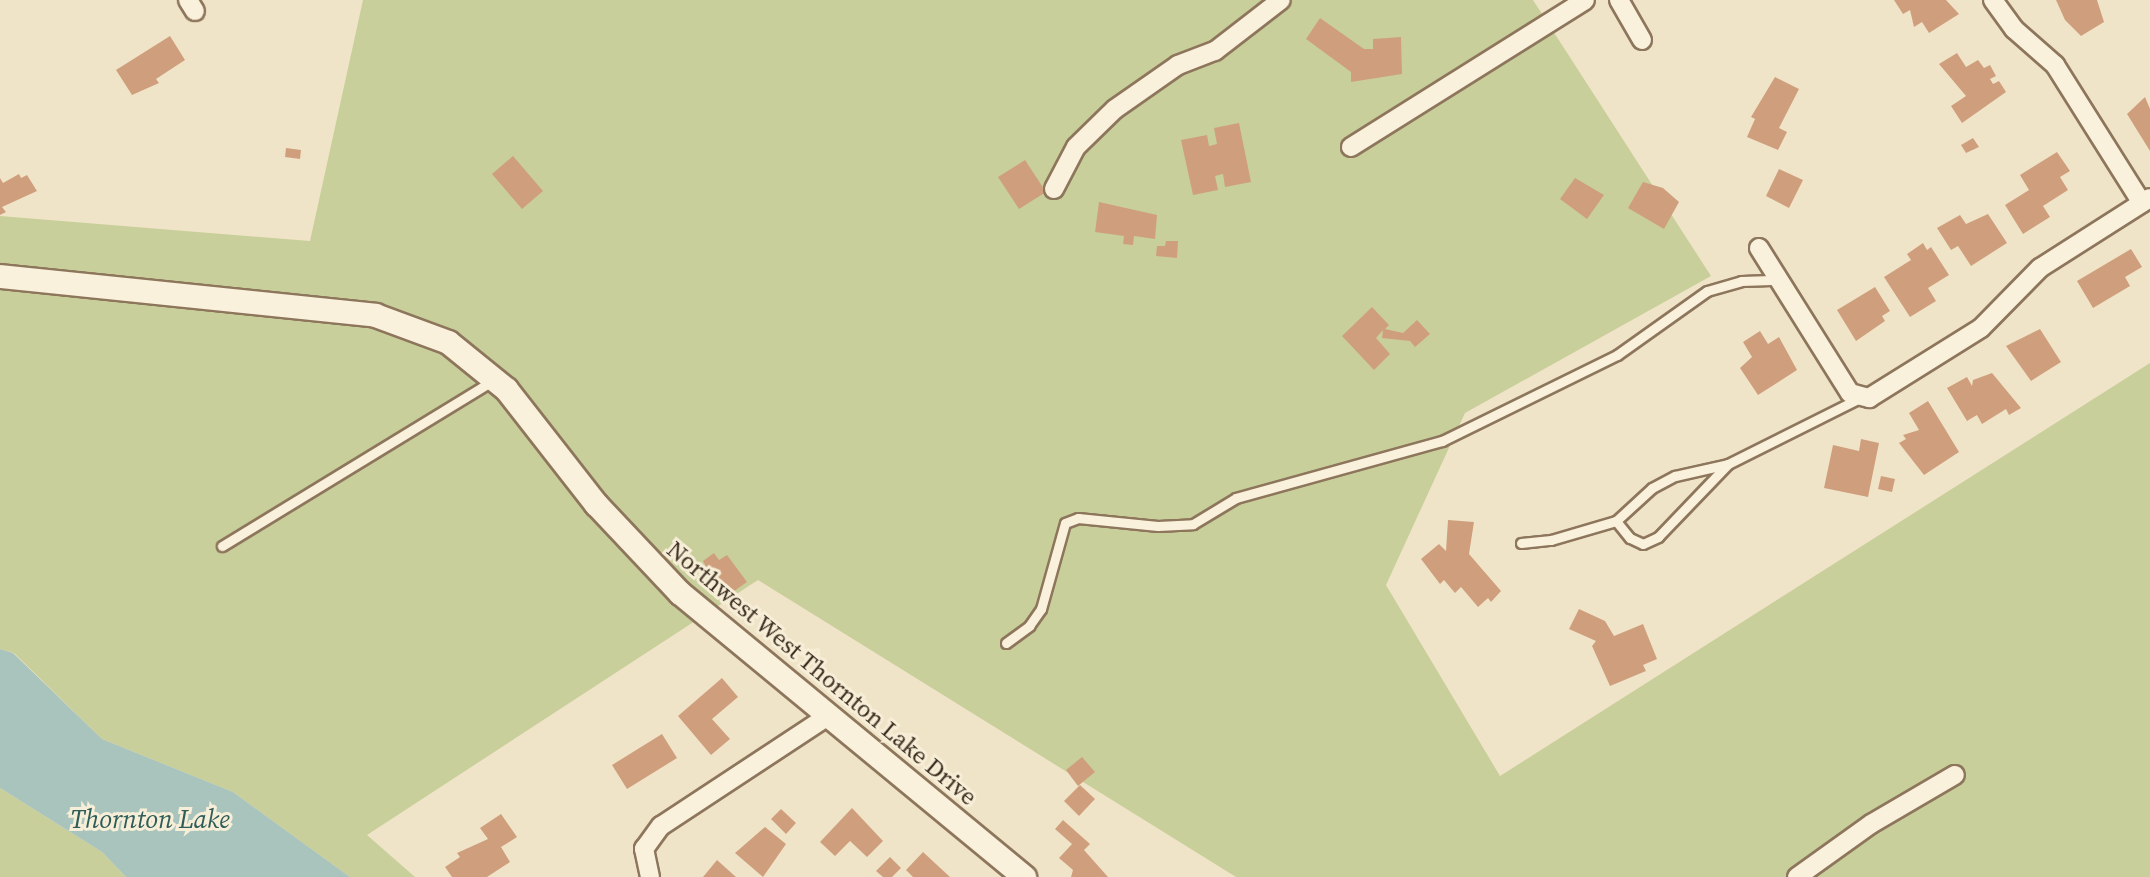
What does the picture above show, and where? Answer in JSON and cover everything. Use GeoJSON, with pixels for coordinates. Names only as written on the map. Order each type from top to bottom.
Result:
{"type":"FeatureCollection","features":[{"type":"Feature","properties":{"kind":"street"},"geometry":{"type":"LineString","coordinates":[[1054,189],[1076,147],[1115,109],[1178,65],[1215,51],[1281,0]]}},
{"type":"Feature","properties":{"kind":"street"},"geometry":{"type":"LineString","coordinates":[[1351,147],[1585,0]]}},
{"type":"Feature","properties":{"kind":"street"},"geometry":{"type":"LineString","coordinates":[[1619,0],[1643,40]]}},
{"type":"Feature","properties":{"kind":"street"},"geometry":{"type":"LineString","coordinates":[[1759,248],[1850,393],[1860,398],[1875,395],[1981,328],[2040,268],[2146,200],[2055,65],[2014,29],[1993,0]]}},
{"type":"Feature","properties":{"kind":"street","name":"Northwest West Thornton Lake Drive"},"geometry":{"type":"LineString","coordinates":[[0,276],[375,315],[448,342],[496,379],[642,556],[828,716],[1024,877]]}},
{"type":"Feature","properties":{"kind":"street"},"geometry":{"type":"LineString","coordinates":[[650,877],[644,849],[661,826],[828,716]]}},
{"type":"Feature","properties":{"kind":"street"},"geometry":{"type":"LineString","coordinates":[[1797,877],[1871,824],[1955,775]]}},
{"type":"Feature","properties":{"kind":"lane"},"geometry":{"type":"LineString","coordinates":[[1006,643],[1029,626],[1041,609],[1065,523],[1078,518],[1158,527],[1192,524],[1236,498],[1442,441],[1617,355],[1707,291],[1741,281],[1779,280]]}},
{"type":"Feature","properties":{"kind":"lane"},"geometry":{"type":"LineString","coordinates":[[222,547],[496,379]]}},
{"type":"Feature","properties":{"kind":"lane"},"geometry":{"type":"LineString","coordinates":[[1521,543],[1552,540],[1616,521],[1652,488],[1675,476],[1728,464],[1860,398]]}},
{"type":"Feature","properties":{"kind":"lane"},"geometry":{"type":"LineString","coordinates":[[1616,521],[1630,538],[1643,544],[1658,537],[1728,464]]}},
{"type":"Feature","properties":{"kind":"green space"},"geometry":{"type":"Polygon","coordinates":[[[363,0],[1533,0],[1711,276],[1465,413],[1386,585],[1500,776],[2150,363],[2150,877],[1236,877],[758,580],[367,835],[415,877],[350,877],[233,792],[102,739],[14,653],[0,649],[0,216],[310,241],[363,0]]]}},
{"type":"Feature","properties":{"kind":"green space"},"geometry":{"type":"Polygon","coordinates":[[[0,788],[102,852],[126,877],[0,877],[0,788]]]}},
{"type":"Feature","properties":{"kind":"water","name":"Thornton Lake"},"geometry":{"type":"Polygon","coordinates":[[[0,649],[13,653],[102,739],[233,792],[350,877],[126,877],[102,852],[0,788],[0,649]]]}},
{"type":"Feature","properties":{"kind":"building"},"geometry":{"type":"Polygon","coordinates":[[[1894,0],[1946,0],[1959,14],[1929,33],[1922,22],[1914,27],[1910,10],[1903,14],[1894,0]]]}},
{"type":"Feature","properties":{"kind":"building"},"geometry":{"type":"Polygon","coordinates":[[[2056,0],[2097,0],[2104,22],[2081,36],[2065,20],[2056,0]]]}},
{"type":"Feature","properties":{"kind":"building"},"geometry":{"type":"Polygon","coordinates":[[[1320,18],[1364,49],[1373,49],[1373,39],[1401,37],[1402,74],[1351,82],[1351,72],[1306,39],[1320,18]]]}},
{"type":"Feature","properties":{"kind":"building"},"geometry":{"type":"Polygon","coordinates":[[[170,36],[185,60],[156,79],[159,83],[132,95],[116,70],[170,36]]]}},
{"type":"Feature","properties":{"kind":"building"},"geometry":{"type":"Polygon","coordinates":[[[1957,53],[1966,67],[1978,60],[1984,68],[1990,65],[1996,76],[1990,79],[1993,84],[1999,81],[2006,92],[1962,123],[1951,106],[1966,96],[1939,64],[1957,53]]]}},
{"type":"Feature","properties":{"kind":"building"},"geometry":{"type":"Polygon","coordinates":[[[1775,77],[1799,89],[1779,128],[1787,132],[1778,150],[1747,137],[1755,119],[1751,117],[1775,77]]]}},
{"type":"Feature","properties":{"kind":"building"},"geometry":{"type":"Polygon","coordinates":[[[2145,97],[2150,109],[2150,151],[2127,114],[2145,97]]]}},
{"type":"Feature","properties":{"kind":"building"},"geometry":{"type":"Polygon","coordinates":[[[1239,123],[1251,182],[1225,187],[1223,174],[1215,176],[1218,190],[1193,195],[1181,140],[1207,135],[1209,146],[1217,144],[1214,128],[1239,123]]]}},
{"type":"Feature","properties":{"kind":"building"},"geometry":{"type":"Polygon","coordinates":[[[1973,138],[1979,147],[1966,153],[1961,145],[1973,138]]]}},
{"type":"Feature","properties":{"kind":"building"},"geometry":{"type":"Polygon","coordinates":[[[286,148],[301,150],[300,159],[285,157],[286,148]]]}},
{"type":"Feature","properties":{"kind":"building"},"geometry":{"type":"Polygon","coordinates":[[[2057,152],[2070,171],[2060,177],[2068,190],[2043,206],[2050,217],[2023,234],[2005,205],[2029,190],[2020,175],[2057,152]]]}},
{"type":"Feature","properties":{"kind":"building"},"geometry":{"type":"Polygon","coordinates":[[[513,156],[543,191],[522,209],[492,174],[513,156]]]}},
{"type":"Feature","properties":{"kind":"building"},"geometry":{"type":"Polygon","coordinates":[[[1025,160],[1046,192],[1019,209],[998,177],[1025,160]]]}},
{"type":"Feature","properties":{"kind":"building"},"geometry":{"type":"Polygon","coordinates":[[[1779,169],[1803,180],[1789,208],[1766,196],[1779,169]]]}},
{"type":"Feature","properties":{"kind":"building"},"geometry":{"type":"Polygon","coordinates":[[[19,174],[21,178],[27,175],[37,191],[2,207],[6,212],[0,215],[0,178],[3,183],[19,174]]]}},
{"type":"Feature","properties":{"kind":"building"},"geometry":{"type":"Polygon","coordinates":[[[1575,178],[1604,195],[1587,219],[1560,199],[1575,178]]]}},
{"type":"Feature","properties":{"kind":"building"},"geometry":{"type":"Polygon","coordinates":[[[1643,182],[1663,188],[1679,202],[1664,229],[1628,208],[1643,182]]]}},
{"type":"Feature","properties":{"kind":"building"},"geometry":{"type":"Polygon","coordinates":[[[1099,202],[1157,215],[1155,239],[1134,236],[1133,245],[1123,244],[1124,236],[1095,232],[1099,202]]]}},
{"type":"Feature","properties":{"kind":"building"},"geometry":{"type":"Polygon","coordinates":[[[1988,214],[2007,243],[1971,266],[1958,246],[1951,250],[1937,228],[1960,215],[1966,224],[1988,214]]]}},
{"type":"Feature","properties":{"kind":"building"},"geometry":{"type":"Polygon","coordinates":[[[1166,241],[1178,241],[1177,258],[1156,256],[1157,246],[1165,246],[1166,241]]]}},
{"type":"Feature","properties":{"kind":"building"},"geometry":{"type":"Polygon","coordinates":[[[1923,243],[1927,250],[1931,247],[1949,275],[1928,288],[1936,301],[1910,317],[1884,277],[1911,260],[1907,254],[1923,243]]]}},
{"type":"Feature","properties":{"kind":"building"},"geometry":{"type":"Polygon","coordinates":[[[2131,249],[2142,267],[2125,277],[2130,286],[2093,308],[2077,281],[2131,249]]]}},
{"type":"Feature","properties":{"kind":"building"},"geometry":{"type":"Polygon","coordinates":[[[1875,287],[1890,311],[1882,316],[1885,321],[1856,341],[1837,310],[1875,287]]]}},
{"type":"Feature","properties":{"kind":"building"},"geometry":{"type":"Polygon","coordinates":[[[1372,307],[1389,325],[1385,329],[1403,333],[1417,320],[1430,334],[1415,347],[1410,341],[1382,338],[1383,330],[1376,338],[1390,354],[1374,370],[1342,336],[1372,307]]]}},
{"type":"Feature","properties":{"kind":"building"},"geometry":{"type":"Polygon","coordinates":[[[2040,329],[2061,362],[2031,381],[2006,346],[2040,329]]]}},
{"type":"Feature","properties":{"kind":"building"},"geometry":{"type":"Polygon","coordinates":[[[1760,331],[1768,344],[1779,337],[1797,370],[1758,395],[1740,368],[1752,357],[1743,342],[1760,331]]]}},
{"type":"Feature","properties":{"kind":"building"},"geometry":{"type":"Polygon","coordinates":[[[1992,373],[2021,408],[2009,415],[2006,409],[1982,424],[1977,415],[1967,421],[1947,388],[1967,377],[1972,386],[1973,380],[1992,373]]]}},
{"type":"Feature","properties":{"kind":"building"},"geometry":{"type":"Polygon","coordinates":[[[1928,401],[1959,452],[1924,475],[1899,443],[1906,439],[1903,435],[1919,430],[1909,413],[1928,401]]]}},
{"type":"Feature","properties":{"kind":"building"},"geometry":{"type":"Polygon","coordinates":[[[1861,439],[1879,443],[1868,497],[1824,488],[1833,445],[1859,451],[1861,439]]]}},
{"type":"Feature","properties":{"kind":"building"},"geometry":{"type":"Polygon","coordinates":[[[1881,476],[1895,479],[1892,492],[1878,489],[1881,476]]]}},
{"type":"Feature","properties":{"kind":"building"},"geometry":{"type":"Polygon","coordinates":[[[1448,520],[1474,522],[1469,554],[1501,591],[1491,602],[1488,598],[1478,607],[1461,587],[1455,593],[1444,580],[1440,584],[1421,559],[1439,544],[1446,551],[1448,520]]]}},
{"type":"Feature","properties":{"kind":"building"},"geometry":{"type":"Polygon","coordinates":[[[714,553],[719,560],[727,555],[747,582],[723,599],[703,561],[714,553]]]}},
{"type":"Feature","properties":{"kind":"building"},"geometry":{"type":"Polygon","coordinates":[[[1579,609],[1605,621],[1614,636],[1643,624],[1657,659],[1643,665],[1646,671],[1610,686],[1592,646],[1596,641],[1569,629],[1579,609]]]}},
{"type":"Feature","properties":{"kind":"building"},"geometry":{"type":"Polygon","coordinates":[[[722,678],[738,697],[712,719],[730,739],[711,755],[678,716],[722,678]]]}},
{"type":"Feature","properties":{"kind":"building"},"geometry":{"type":"Polygon","coordinates":[[[662,734],[677,758],[627,789],[612,765],[662,734]]]}},
{"type":"Feature","properties":{"kind":"building"},"geometry":{"type":"Polygon","coordinates":[[[1082,757],[1095,772],[1078,786],[1066,770],[1082,757]]]}},
{"type":"Feature","properties":{"kind":"building"},"geometry":{"type":"Polygon","coordinates":[[[1080,785],[1095,799],[1079,816],[1064,801],[1080,785]]]}},
{"type":"Feature","properties":{"kind":"building"},"geometry":{"type":"Polygon","coordinates":[[[852,808],[883,841],[867,857],[850,841],[835,856],[820,842],[852,808]]]}},
{"type":"Feature","properties":{"kind":"building"},"geometry":{"type":"Polygon","coordinates":[[[781,809],[796,823],[786,834],[771,819],[781,809]]]}},
{"type":"Feature","properties":{"kind":"building"},"geometry":{"type":"Polygon","coordinates":[[[501,814],[517,837],[501,847],[510,862],[487,877],[452,877],[445,867],[460,857],[457,853],[488,839],[480,828],[501,814]]]}},
{"type":"Feature","properties":{"kind":"building"},"geometry":{"type":"Polygon","coordinates":[[[1063,820],[1090,844],[1084,850],[1108,877],[1071,877],[1073,870],[1059,858],[1072,844],[1055,829],[1063,820]]]}},
{"type":"Feature","properties":{"kind":"building"},"geometry":{"type":"Polygon","coordinates":[[[765,827],[786,844],[763,877],[735,853],[765,827]]]}},
{"type":"Feature","properties":{"kind":"building"},"geometry":{"type":"Polygon","coordinates":[[[923,852],[950,877],[913,877],[906,870],[923,852]]]}},
{"type":"Feature","properties":{"kind":"building"},"geometry":{"type":"Polygon","coordinates":[[[890,857],[901,868],[892,877],[883,877],[876,871],[890,857]]]}},
{"type":"Feature","properties":{"kind":"building"},"geometry":{"type":"Polygon","coordinates":[[[717,860],[736,877],[703,877],[717,860]]]}}]}
